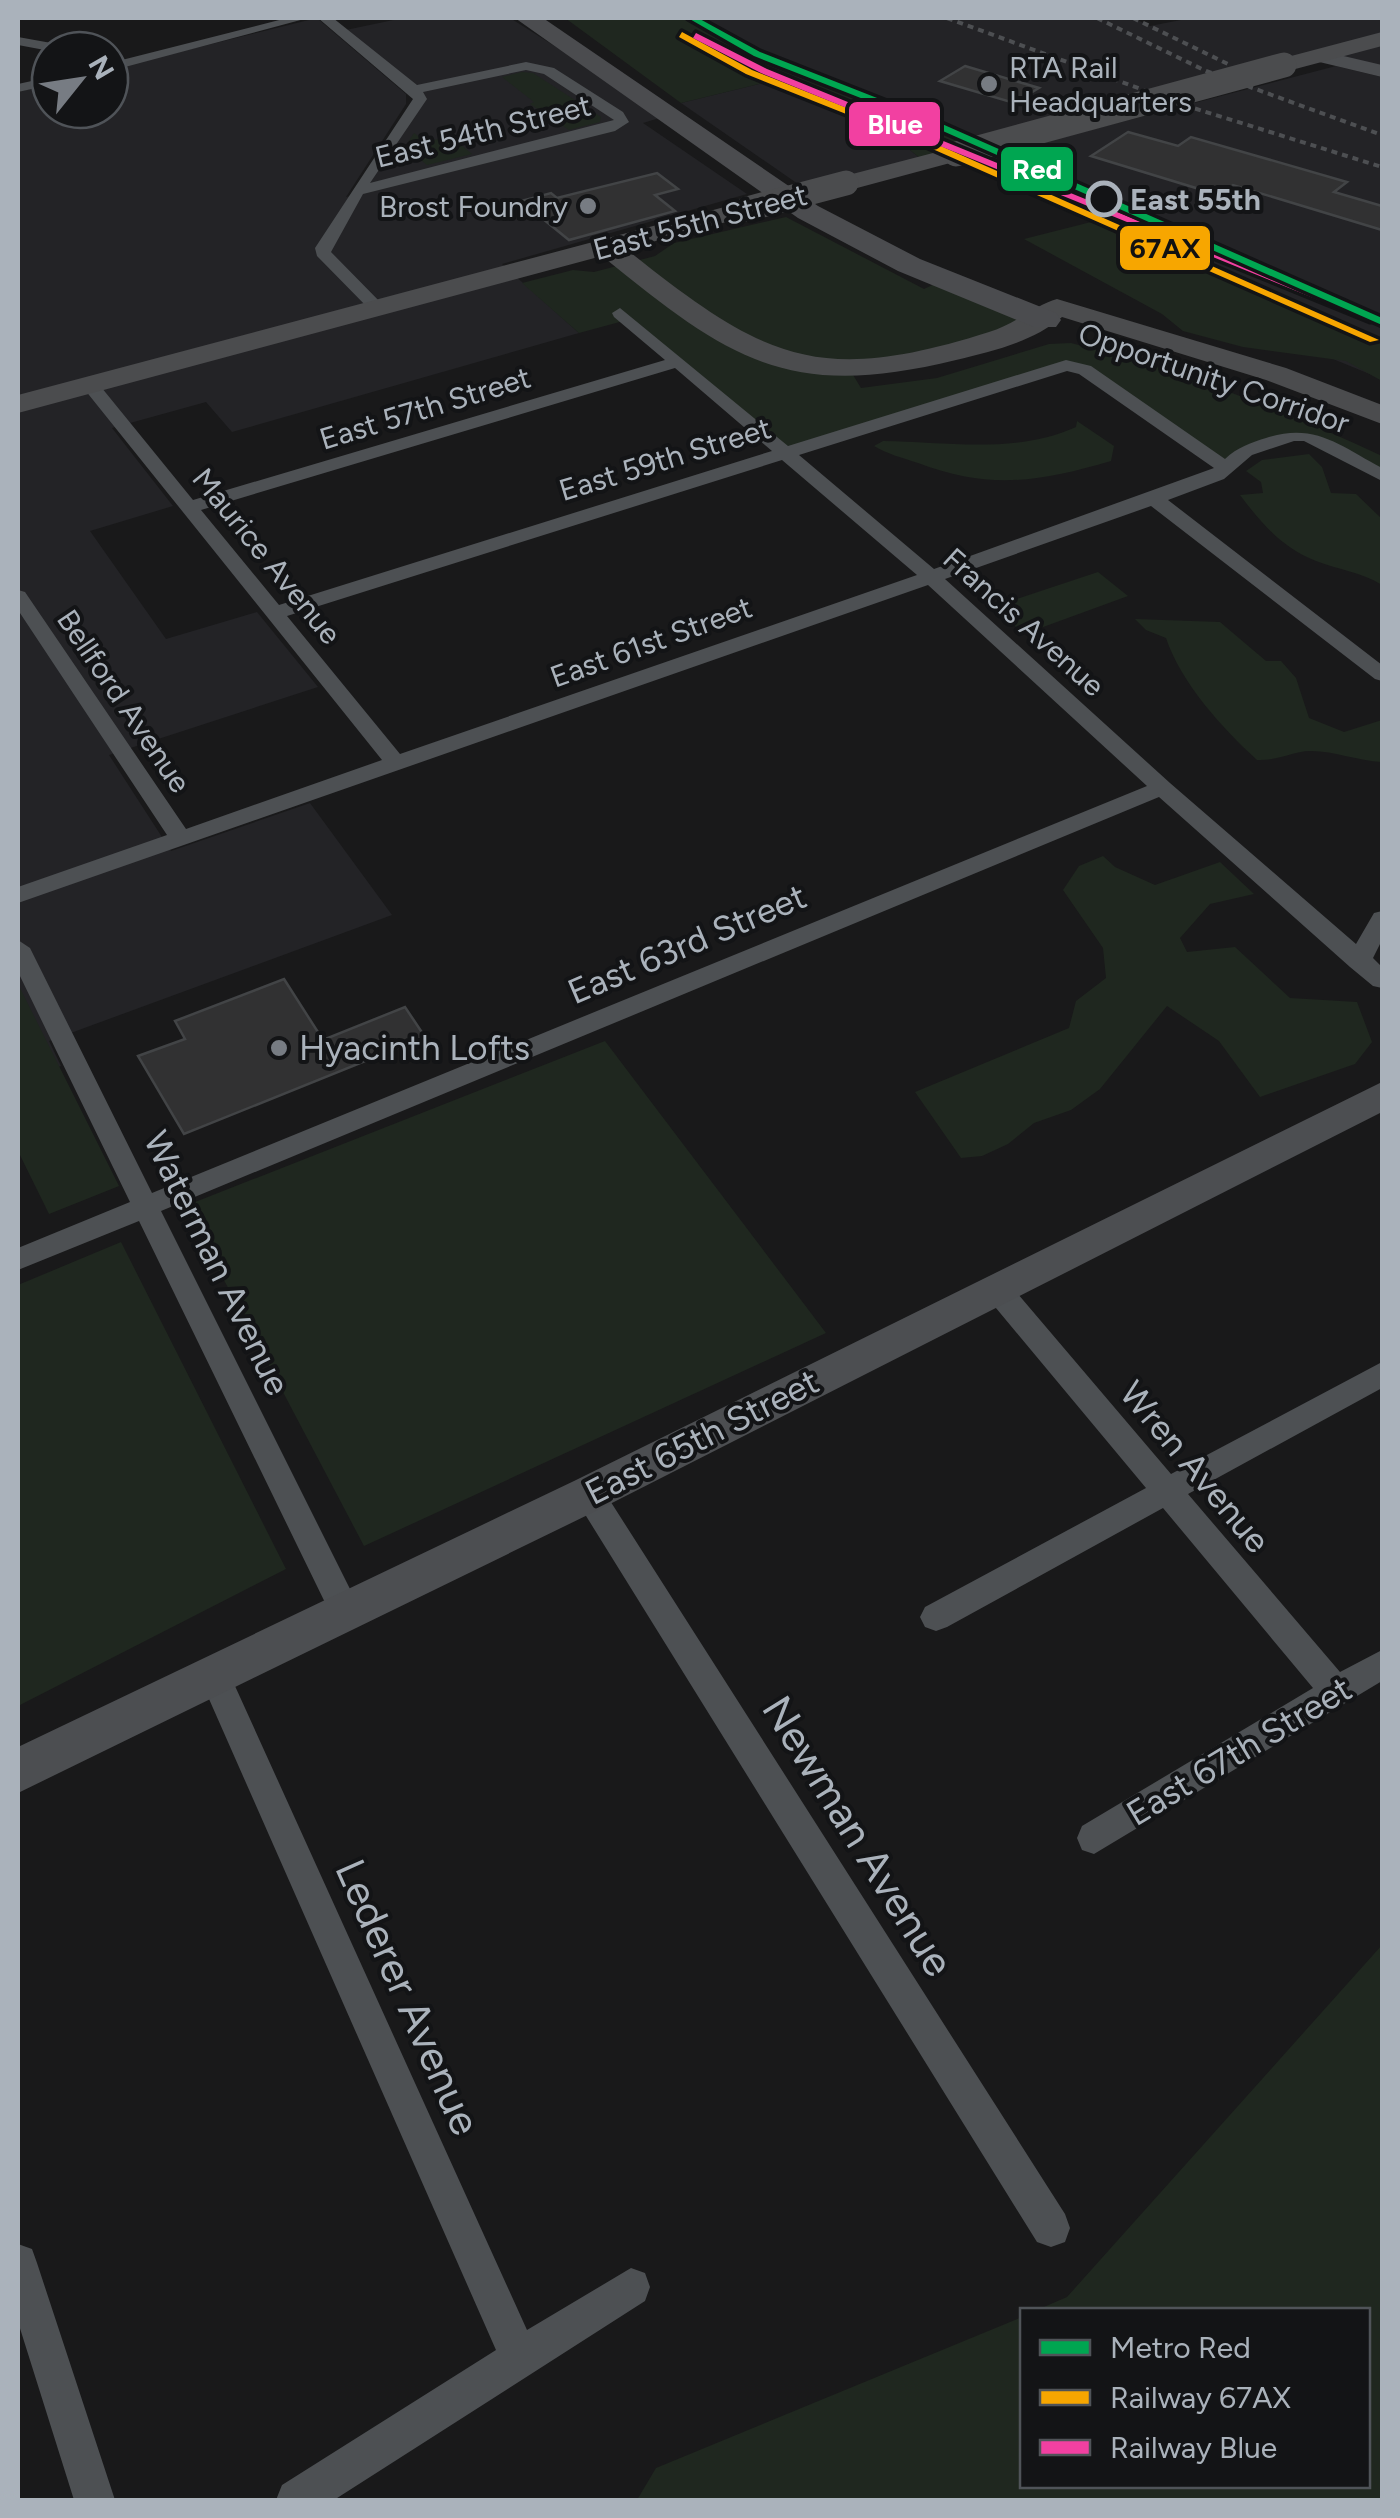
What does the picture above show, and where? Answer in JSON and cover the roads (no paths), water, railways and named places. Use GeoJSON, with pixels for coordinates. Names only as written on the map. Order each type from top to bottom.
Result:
{"type":"FeatureCollection","features":[{"type":"Feature","properties":{"kind":"highway"},"geometry":{"type":"LineString","coordinates":[[510,18],[616,82]]}},
{"type":"Feature","properties":{"kind":"highway"},"geometry":{"type":"LineString","coordinates":[[526,18],[828,224],[919,270],[1051,314]]}},
{"type":"Feature","properties":{"kind":"highway"},"geometry":{"type":"LineString","coordinates":[[568,20],[821,200],[1051,314]]}},
{"type":"Feature","properties":{"kind":"main road","name":"East 55th Street"},"geometry":{"type":"LineString","coordinates":[[18,404],[1382,39]]}},
{"type":"Feature","properties":{"kind":"main road"},"geometry":{"type":"LineString","coordinates":[[607,247],[726,338],[756,353],[794,364],[850,369],[906,365],[1014,333],[1051,314]]}},
{"type":"Feature","properties":{"kind":"main road","name":"Opportunity Corridor"},"geometry":{"type":"LineString","coordinates":[[1051,314],[1247,364],[1382,415]]}},
{"type":"Feature","properties":{"kind":"main road","name":"Opportunity Corridor"},"geometry":{"type":"LineString","coordinates":[[1051,314],[1246,383],[1382,440]]}},
{"type":"Feature","properties":{"kind":"street"},"geometry":{"type":"LineString","coordinates":[[132,62],[301,18]]}},
{"type":"Feature","properties":{"kind":"street"},"geometry":{"type":"LineString","coordinates":[[325,18],[420,99],[357,191],[323,253],[378,308]]}},
{"type":"Feature","properties":{"kind":"street"},"geometry":{"type":"LineString","coordinates":[[1318,56],[1382,71]]}},
{"type":"Feature","properties":{"kind":"street","name":"East 54th Street"},"geometry":{"type":"LineString","coordinates":[[357,191],[622,122],[618,115],[540,67],[516,67],[414,90]]}},
{"type":"Feature","properties":{"kind":"street","name":"Francis Avenue"},"geometry":{"type":"LineString","coordinates":[[620,314],[929,576],[1162,788],[1382,980]]}},
{"type":"Feature","properties":{"kind":"street","name":"East 57th Street"},"geometry":{"type":"LineString","coordinates":[[189,507],[677,362]]}},
{"type":"Feature","properties":{"kind":"street","name":"East 59th Street"},"geometry":{"type":"LineString","coordinates":[[274,613],[1056,367],[1074,365],[1226,468]]}},
{"type":"Feature","properties":{"kind":"street","name":"Maurice Avenue"},"geometry":{"type":"LineString","coordinates":[[91,386],[397,765]]}},
{"type":"Feature","properties":{"kind":"street","name":"East 61st Street"},"geometry":{"type":"LineString","coordinates":[[18,894],[1154,500],[1226,468],[1250,448],[1298,434],[1382,475]]}},
{"type":"Feature","properties":{"kind":"street"},"geometry":{"type":"LineString","coordinates":[[1154,500],[1382,675]]}},
{"type":"Feature","properties":{"kind":"street","name":"Bellford Avenue"},"geometry":{"type":"LineString","coordinates":[[18,596],[181,839]]}},
{"type":"Feature","properties":{"kind":"street","name":"East 63rd Street"},"geometry":{"type":"LineString","coordinates":[[18,1259],[1162,788]]}},
{"type":"Feature","properties":{"kind":"street"},"geometry":{"type":"LineString","coordinates":[[1359,960],[1382,919]]}},
{"type":"Feature","properties":{"kind":"street","name":"Waterman Avenue"},"geometry":{"type":"LineString","coordinates":[[18,948],[346,1613]]}},
{"type":"Feature","properties":{"kind":"street","name":"East 65th Street"},"geometry":{"type":"LineString","coordinates":[[18,1772],[588,1494],[1382,1096]]}},
{"type":"Feature","properties":{"kind":"street","name":"Wren Avenue"},"geometry":{"type":"LineString","coordinates":[[996,1288],[1338,1693]]}},
{"type":"Feature","properties":{"kind":"street"},"geometry":{"type":"LineString","coordinates":[[936,1617],[1382,1374]]}},
{"type":"Feature","properties":{"kind":"street","name":"Newman Avenue"},"geometry":{"type":"LineString","coordinates":[[588,1494],[1051,2228]]}},
{"type":"Feature","properties":{"kind":"street","name":"East 67th Street"},"geometry":{"type":"LineString","coordinates":[[1094,1838],[1382,1664]]}},
{"type":"Feature","properties":{"kind":"street","name":"Lederer Avenue"},"geometry":{"type":"LineString","coordinates":[[214,1674],[519,2357]]}},
{"type":"Feature","properties":{"kind":"street"},"geometry":{"type":"LineString","coordinates":[[18,2262],[95,2500]]}},
{"type":"Feature","properties":{"kind":"street"},"geometry":{"type":"LineString","coordinates":[[297,2500],[632,2287]]}},
{"type":"Feature","properties":{"kind":"railway"},"geometry":{"type":"LineString","coordinates":[[947,18],[1187,106],[1382,167]]}},
{"type":"Feature","properties":{"kind":"railway"},"geometry":{"type":"LineString","coordinates":[[1097,18],[1206,71],[1382,135]]}},
{"type":"Feature","properties":{"kind":"railway"},"geometry":{"type":"LineString","coordinates":[[1133,18],[1232,66]]}},
{"type":"Feature","properties":{"kind":"metro line","name":"Red"},"geometry":{"type":"LineString","coordinates":[[692,18],[757,54],[930,122],[1382,322]]}},
{"type":"Feature","properties":{"kind":"rail line","name":"67AX"},"geometry":{"type":"LineString","coordinates":[[682,35],[749,72],[922,141],[1374,340]]}},
{"type":"Feature","properties":{"kind":"rail line","name":"Blue"},"geometry":{"type":"LineString","coordinates":[[696,36],[764,71],[1374,319]]}},
{"type":"Feature","properties":{"kind":"place","name":"RTA Rail Headquarters"},"geometry":{"type":"Point","coordinates":[989,84]}},
{"type":"Feature","properties":{"kind":"place","name":"East 55th"},"geometry":{"type":"Point","coordinates":[1104,199]}},
{"type":"Feature","properties":{"kind":"place","name":"Brost Foundry"},"geometry":{"type":"Point","coordinates":[588,206]}},
{"type":"Feature","properties":{"kind":"place","name":"Hyacinth Lofts"},"geometry":{"type":"Point","coordinates":[279,1048]}}]}
